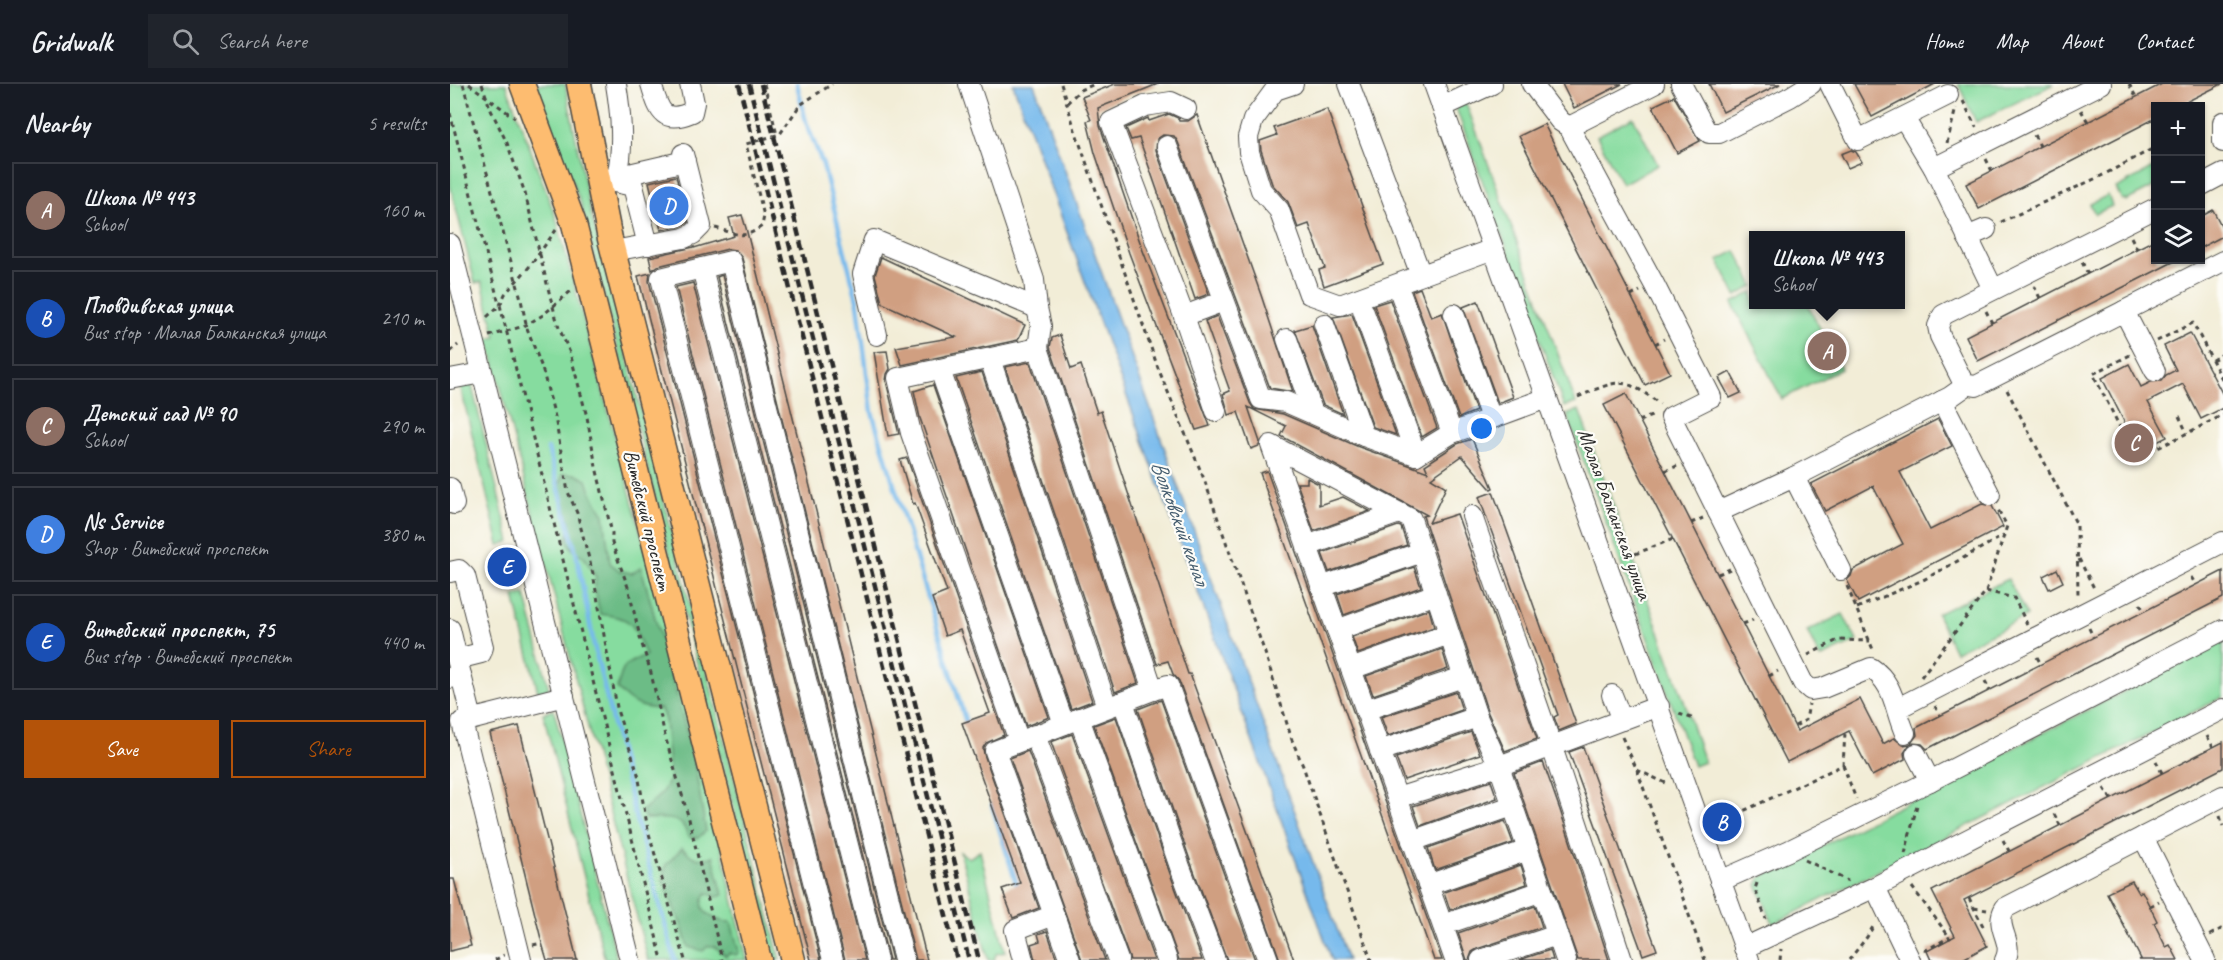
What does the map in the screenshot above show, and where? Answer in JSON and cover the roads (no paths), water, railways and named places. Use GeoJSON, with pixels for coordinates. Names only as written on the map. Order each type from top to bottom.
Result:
{"type":"FeatureCollection","features":[{"type":"Feature","properties":{"kind":"main road","name":"Витебский проспект"},"geometry":{"type":"LineString","coordinates":[[522,84],[574,224],[759,960]]}},
{"type":"Feature","properties":{"kind":"main road","name":"Витебский проспект"},"geometry":{"type":"LineString","coordinates":[[579,84],[617,179],[613,251],[793,960]]}},
{"type":"Feature","properties":{"kind":"street"},"geometry":{"type":"LineString","coordinates":[[615,84],[620,110],[621,151],[617,179],[648,245]]}},
{"type":"Feature","properties":{"kind":"street"},"geometry":{"type":"LineString","coordinates":[[651,84],[660,111],[666,116],[674,117],[692,112],[694,103],[690,84]]}},
{"type":"Feature","properties":{"kind":"street"},"geometry":{"type":"LineString","coordinates":[[969,84],[1034,280],[1041,326],[1038,348],[1153,690]]}},
{"type":"Feature","properties":{"kind":"street"},"geometry":{"type":"LineString","coordinates":[[1293,84],[1275,90],[1252,120],[1248,137],[1249,152],[1261,190],[1279,210],[1309,294],[1340,305],[1493,249]]}},
{"type":"Feature","properties":{"kind":"street"},"geometry":{"type":"LineString","coordinates":[[1349,84],[1421,275]]}},
{"type":"Feature","properties":{"kind":"street","name":"Малая Балканская улица"},"geometry":{"type":"LineString","coordinates":[[1434,84],[1747,954]]}},
{"type":"Feature","properties":{"kind":"street"},"geometry":{"type":"LineString","coordinates":[[1443,107],[1492,84]]}},
{"type":"Feature","properties":{"kind":"street"},"geometry":{"type":"LineString","coordinates":[[1532,84],[1560,121],[1569,127],[1654,284],[1706,371],[1711,397],[1668,413],[1803,683],[1811,690],[1823,688],[1870,668],[1882,675],[1906,705],[1905,733]]}},
{"type":"Feature","properties":{"kind":"street"},"geometry":{"type":"LineString","coordinates":[[1569,127],[1654,84]]}},
{"type":"Feature","properties":{"kind":"street"},"geometry":{"type":"LineString","coordinates":[[1681,84],[1706,129],[1714,134],[1783,110],[1811,84]]}},
{"type":"Feature","properties":{"kind":"street"},"geometry":{"type":"LineString","coordinates":[[1830,84],[1858,140],[1955,97]]}},
{"type":"Feature","properties":{"kind":"street"},"geometry":{"type":"LineString","coordinates":[[1934,168],[2101,84]]}},
{"type":"Feature","properties":{"kind":"street"},"geometry":{"type":"LineString","coordinates":[[1186,109],[1171,102],[1145,106],[1111,122],[1184,316],[1216,411]]}},
{"type":"Feature","properties":{"kind":"street"},"geometry":{"type":"LineString","coordinates":[[1904,118],[1934,168],[1967,237],[1974,267],[1993,289]]}},
{"type":"Feature","properties":{"kind":"street"},"geometry":{"type":"LineString","coordinates":[[2223,122],[2223,142]]}},
{"type":"Feature","properties":{"kind":"street"},"geometry":{"type":"LineString","coordinates":[[1167,146],[1261,399],[1286,402],[1364,436],[1416,455]]}},
{"type":"Feature","properties":{"kind":"street"},"geometry":{"type":"LineString","coordinates":[[613,251],[684,238],[693,234],[701,226],[684,158],[617,179]]}},
{"type":"Feature","properties":{"kind":"street"},"geometry":{"type":"LineString","coordinates":[[2205,183],[2223,174]]}},
{"type":"Feature","properties":{"kind":"street"},"geometry":{"type":"LineString","coordinates":[[2152,210],[1943,315],[1938,326],[1940,336],[1961,380],[1967,385],[1976,386],[2223,261]]}},
{"type":"Feature","properties":{"kind":"street"},"geometry":{"type":"LineString","coordinates":[[1967,237],[1986,229]]}},
{"type":"Feature","properties":{"kind":"street"},"geometry":{"type":"LineString","coordinates":[[877,335],[863,274],[874,240],[1037,308]]}},
{"type":"Feature","properties":{"kind":"street"},"geometry":{"type":"LineString","coordinates":[[450,244],[630,960]]}},
{"type":"Feature","properties":{"kind":"street"},"geometry":{"type":"LineString","coordinates":[[833,960],[661,278],[731,261],[904,960]]}},
{"type":"Feature","properties":{"kind":"street"},"geometry":{"type":"LineString","coordinates":[[702,268],[877,960]]}},
{"type":"Feature","properties":{"kind":"street"},"geometry":{"type":"LineString","coordinates":[[1401,295],[1452,433]]}},
{"type":"Feature","properties":{"kind":"street"},"geometry":{"type":"LineString","coordinates":[[1184,316],[1224,301]]}},
{"type":"Feature","properties":{"kind":"street"},"geometry":{"type":"LineString","coordinates":[[1363,310],[1416,455]]}},
{"type":"Feature","properties":{"kind":"street"},"geometry":{"type":"LineString","coordinates":[[2124,311],[2155,371]]}},
{"type":"Feature","properties":{"kind":"street"},"geometry":{"type":"LineString","coordinates":[[1454,314],[1491,418]]}},
{"type":"Feature","properties":{"kind":"street"},"geometry":{"type":"LineString","coordinates":[[1324,324],[1364,436]]}},
{"type":"Feature","properties":{"kind":"street"},"geometry":{"type":"LineString","coordinates":[[1287,339],[1313,413]]}},
{"type":"Feature","properties":{"kind":"street"},"geometry":{"type":"LineString","coordinates":[[1038,348],[898,378],[910,433],[1027,738],[1118,960]]}},
{"type":"Feature","properties":{"kind":"street"},"geometry":{"type":"LineString","coordinates":[[990,359],[1115,705],[1215,960]]}},
{"type":"Feature","properties":{"kind":"street"},"geometry":{"type":"LineString","coordinates":[[940,370],[1072,721],[1167,960]]}},
{"type":"Feature","properties":{"kind":"street"},"geometry":{"type":"LineString","coordinates":[[450,379],[482,373]]}},
{"type":"Feature","properties":{"kind":"street"},"geometry":{"type":"LineString","coordinates":[[1718,512],[1794,477],[1942,401],[1967,385]]}},
{"type":"Feature","properties":{"kind":"street"},"geometry":{"type":"LineString","coordinates":[[1416,455],[1452,433],[1547,398]]}},
{"type":"Feature","properties":{"kind":"street"},"geometry":{"type":"LineString","coordinates":[[1942,401],[1990,495]]}},
{"type":"Feature","properties":{"kind":"street"},"geometry":{"type":"LineString","coordinates":[[1455,960],[1271,445],[1411,519],[1477,717],[1499,766],[1566,960]]}},
{"type":"Feature","properties":{"kind":"street"},"geometry":{"type":"LineString","coordinates":[[1794,477],[1841,570]]}},
{"type":"Feature","properties":{"kind":"street"},"geometry":{"type":"LineString","coordinates":[[1307,546],[1399,513]]}},
{"type":"Feature","properties":{"kind":"street"},"geometry":{"type":"LineString","coordinates":[[1472,516],[1552,747],[1622,960]]}},
{"type":"Feature","properties":{"kind":"street"},"geometry":{"type":"LineString","coordinates":[[1906,705],[2223,542]]}},
{"type":"Feature","properties":{"kind":"street"},"geometry":{"type":"LineString","coordinates":[[1322,587],[1422,552]]}},
{"type":"Feature","properties":{"kind":"street"},"geometry":{"type":"LineString","coordinates":[[450,572],[459,570],[465,576],[483,647],[487,652],[456,670]]}},
{"type":"Feature","properties":{"kind":"street"},"geometry":{"type":"LineString","coordinates":[[1337,630],[1436,594]]}},
{"type":"Feature","properties":{"kind":"street"},"geometry":{"type":"LineString","coordinates":[[450,629],[456,670],[472,719]]}},
{"type":"Feature","properties":{"kind":"street"},"geometry":{"type":"LineString","coordinates":[[1720,881],[1788,851],[1925,783],[2223,630]]}},
{"type":"Feature","properties":{"kind":"street"},"geometry":{"type":"LineString","coordinates":[[1351,669],[1449,634]]}},
{"type":"Feature","properties":{"kind":"street"},"geometry":{"type":"LineString","coordinates":[[1365,710],[1463,677]]}},
{"type":"Feature","properties":{"kind":"street"},"geometry":{"type":"LineString","coordinates":[[1070,960],[995,751],[1168,686],[1268,960]]}},
{"type":"Feature","properties":{"kind":"street"},"geometry":{"type":"LineString","coordinates":[[1612,695],[1619,722]]}},
{"type":"Feature","properties":{"kind":"street"},"geometry":{"type":"LineString","coordinates":[[521,960],[462,722],[564,696]]}},
{"type":"Feature","properties":{"kind":"street"},"geometry":{"type":"LineString","coordinates":[[1397,798],[1499,766],[1659,706]]}},
{"type":"Feature","properties":{"kind":"street"},"geometry":{"type":"LineString","coordinates":[[1747,954],[1892,883],[2223,709]]}},
{"type":"Feature","properties":{"kind":"street"},"geometry":{"type":"LineString","coordinates":[[1380,751],[1477,717]]}},
{"type":"Feature","properties":{"kind":"street"},"geometry":{"type":"LineString","coordinates":[[1916,754],[1925,783]]}},
{"type":"Feature","properties":{"kind":"street"},"geometry":{"type":"LineString","coordinates":[[2008,958],[2007,942],[2000,923],[2005,908],[2223,796]]}},
{"type":"Feature","properties":{"kind":"street"},"geometry":{"type":"LineString","coordinates":[[1412,841],[1512,806]]}},
{"type":"Feature","properties":{"kind":"street"},"geometry":{"type":"LineString","coordinates":[[2143,837],[2205,960]]}},
{"type":"Feature","properties":{"kind":"street"},"geometry":{"type":"LineString","coordinates":[[1428,885],[1528,850]]}},
{"type":"Feature","properties":{"kind":"street"},"geometry":{"type":"LineString","coordinates":[[1892,883],[1883,905],[1905,958]]}},
{"type":"Feature","properties":{"kind":"street"},"geometry":{"type":"LineString","coordinates":[[1443,926],[1542,891]]}},
{"type":"Feature","properties":{"kind":"street"},"geometry":{"type":"LineString","coordinates":[[1023,960],[1015,930],[1054,915]]}},
{"type":"Feature","properties":{"kind":"street"},"geometry":{"type":"LineString","coordinates":[[1481,960],[1557,935]]}},
{"type":"Feature","properties":{"kind":"water","name":"Волковский канал"},"geometry":{"type":"Polygon","coordinates":[[[1013,84],[1034,84],[1348,960],[1332,960],[1013,84]]]}},
{"type":"Feature","properties":{"kind":"waterway"},"geometry":{"type":"LineString","coordinates":[[797,84],[806,122],[823,165],[858,304],[872,412],[967,726]]}},
{"type":"Feature","properties":{"kind":"waterway"},"geometry":{"type":"LineString","coordinates":[[548,449],[576,552],[594,645],[634,812],[675,960]]}},
{"type":"Feature","properties":{"kind":"waterway"},"geometry":{"type":"LineString","coordinates":[[992,805],[1018,889]]}},
{"type":"Feature","properties":{"kind":"railway"},"geometry":{"type":"LineString","coordinates":[[739,84],[957,960]]}},
{"type":"Feature","properties":{"kind":"railway"},"geometry":{"type":"LineString","coordinates":[[749,84],[969,960]]}},
{"type":"Feature","properties":{"kind":"railway"},"geometry":{"type":"LineString","coordinates":[[761,84],[979,960]]}},
{"type":"Feature","properties":{"kind":"place","name":"Ns Service"},"geometry":{"type":"Point","coordinates":[669,206]}},
{"type":"Feature","properties":{"kind":"place","name":"Школа № 443"},"geometry":{"type":"Point","coordinates":[1827,351]}},
{"type":"Feature","properties":{"kind":"place","name":"Детский сад № 90"},"geometry":{"type":"Point","coordinates":[2134,443]}},
{"type":"Feature","properties":{"kind":"place","name":"Витебский проспект, 75"},"geometry":{"type":"Point","coordinates":[507,567]}},
{"type":"Feature","properties":{"kind":"place","name":"Пловдивская улица"},"geometry":{"type":"Point","coordinates":[1722,822]}}]}
